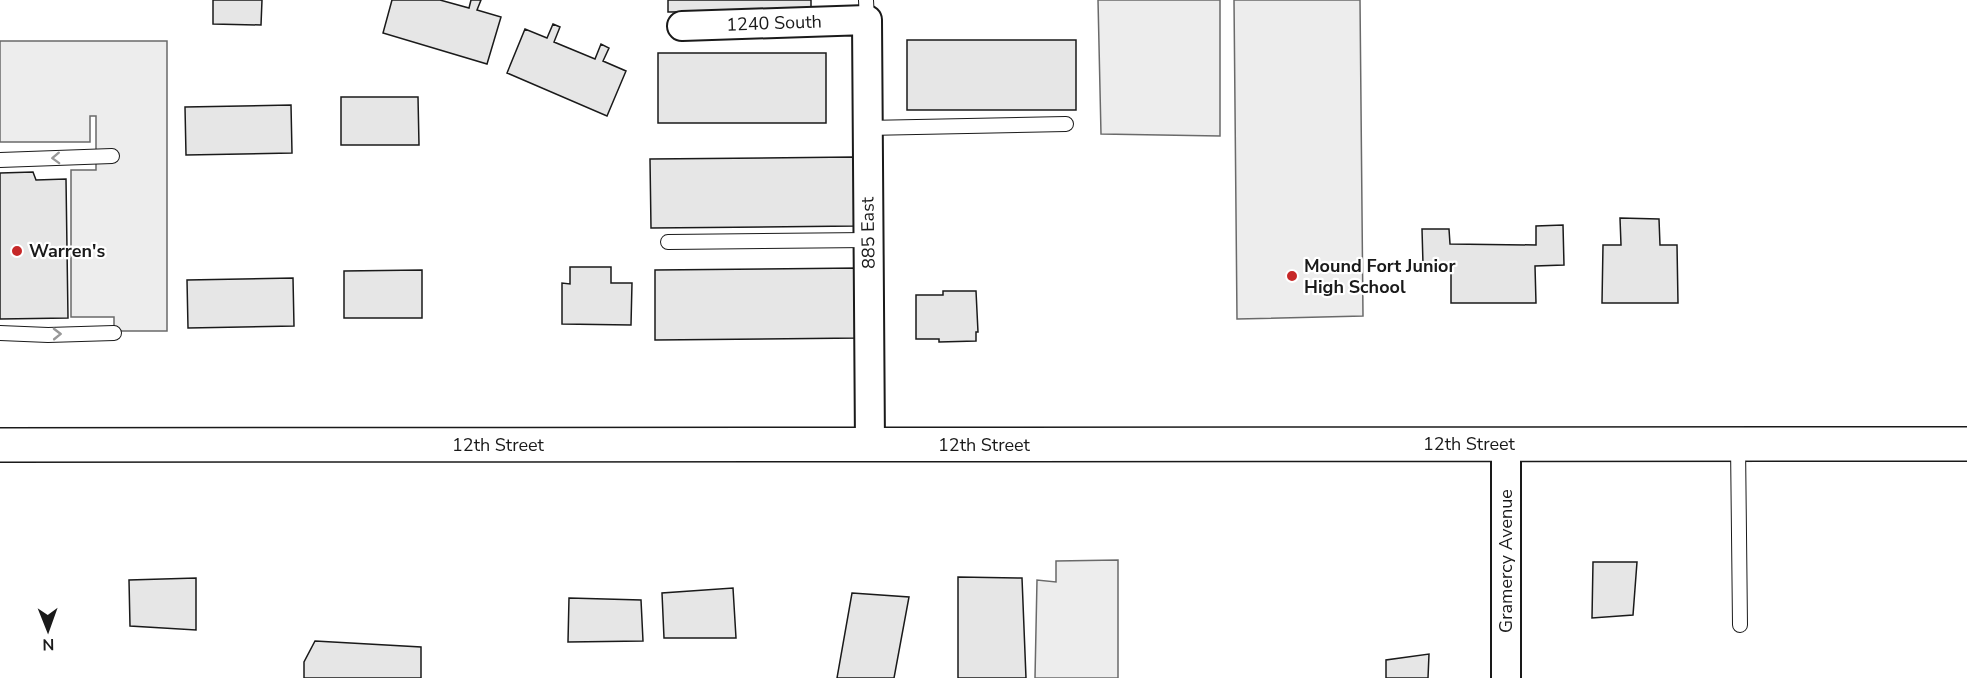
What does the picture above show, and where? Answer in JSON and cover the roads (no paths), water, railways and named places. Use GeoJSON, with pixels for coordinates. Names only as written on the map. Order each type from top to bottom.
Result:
{"type":"FeatureCollection","features":[{"type":"Feature","properties":{"kind":"main road","name":"12th Street"},"geometry":{"type":"LineString","coordinates":[[0,445],[1967,444]]}},
{"type":"Feature","properties":{"kind":"street","name":"1240 South"},"geometry":{"type":"LineString","coordinates":[[682,26],[867,10]]}},
{"type":"Feature","properties":{"kind":"street","name":"885 East"},"geometry":{"type":"LineString","coordinates":[[867,10],[866,128],[870,445]]}},
{"type":"Feature","properties":{"kind":"street","name":"Gramercy Avenue"},"geometry":{"type":"LineString","coordinates":[[1506,444],[1506,678]]}},
{"type":"Feature","properties":{"kind":"lane"},"geometry":{"type":"LineString","coordinates":[[866,128],[1066,124]]}},
{"type":"Feature","properties":{"kind":"lane"},"geometry":{"type":"LineString","coordinates":[[0,160],[112,156]]}},
{"type":"Feature","properties":{"kind":"lane"},"geometry":{"type":"LineString","coordinates":[[668,242],[868,240]]}},
{"type":"Feature","properties":{"kind":"lane"},"geometry":{"type":"LineString","coordinates":[[0,333],[114,333]]}},
{"type":"Feature","properties":{"kind":"lane"},"geometry":{"type":"LineString","coordinates":[[1738,444],[1740,625]]}},
{"type":"Feature","properties":{"kind":"place","name":"Warren's"},"geometry":{"type":"Point","coordinates":[17,251]}},
{"type":"Feature","properties":{"kind":"place","name":"Mound Fort Junior High School"},"geometry":{"type":"Point","coordinates":[1292,276]}}]}
